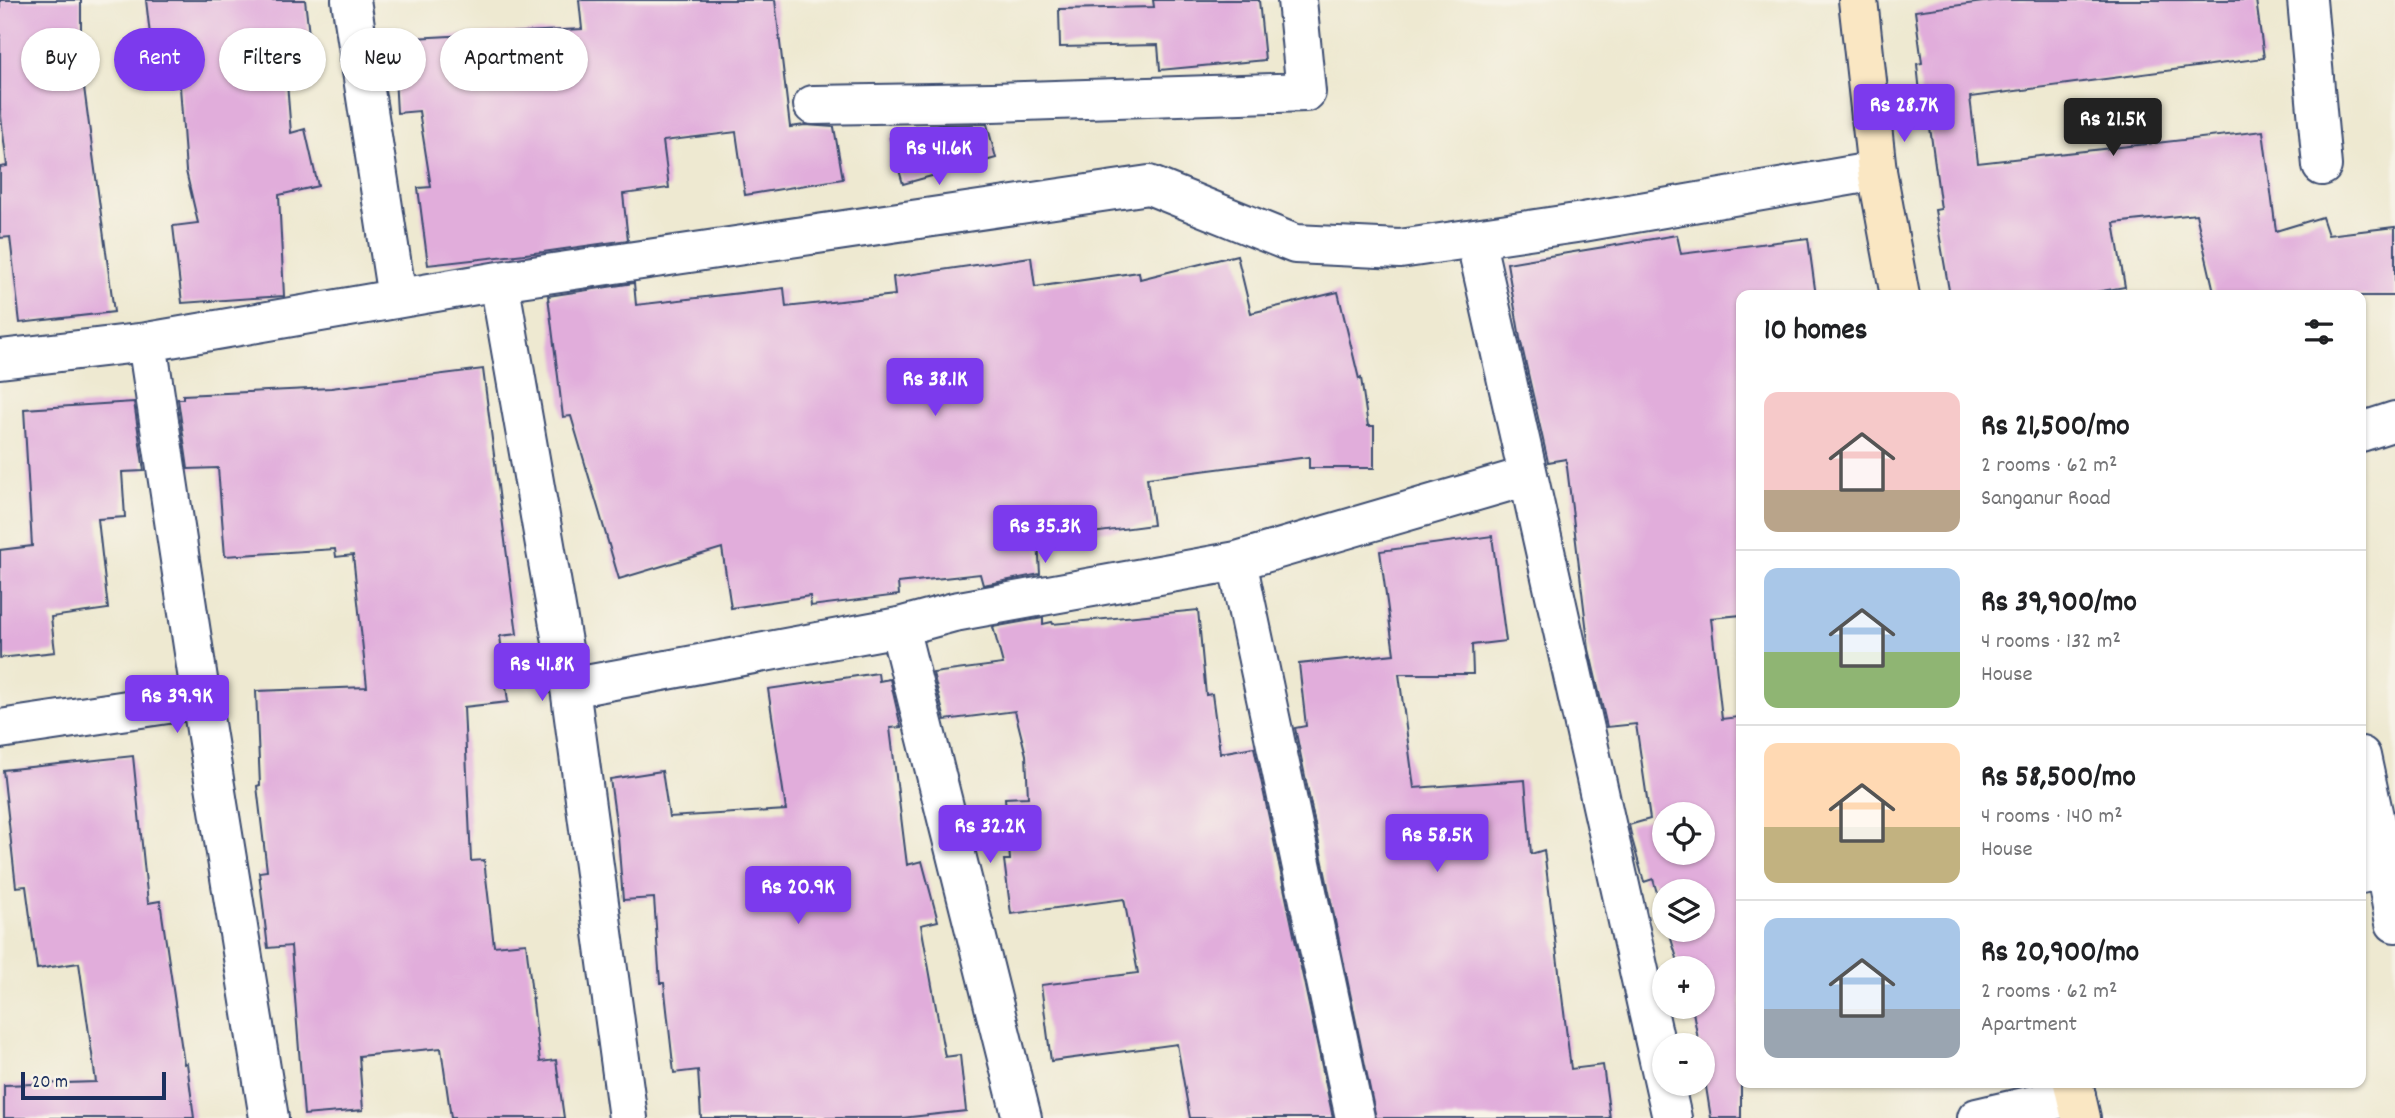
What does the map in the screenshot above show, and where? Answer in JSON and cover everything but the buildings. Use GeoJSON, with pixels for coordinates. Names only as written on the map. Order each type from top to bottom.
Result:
{"type":"FeatureCollection","features":[{"type":"Feature","properties":{"kind":"main road"},"geometry":{"type":"LineString","coordinates":[[1858,0],[1877,171],[1899,290]]}},
{"type":"Feature","properties":{"kind":"street"},"geometry":{"type":"LineString","coordinates":[[351,0],[397,298]]}},
{"type":"Feature","properties":{"kind":"street"},"geometry":{"type":"LineString","coordinates":[[813,105],[1306,92],[1297,0]]}},
{"type":"Feature","properties":{"kind":"street"},"geometry":{"type":"LineString","coordinates":[[2307,0],[2322,166]]}},
{"type":"Feature","properties":{"kind":"street"},"geometry":{"type":"LineString","coordinates":[[0,359],[147,342],[499,281],[1150,185],[1295,244],[1400,249],[1475,239],[1877,171]]}},
{"type":"Feature","properties":{"kind":"street"},"geometry":{"type":"LineString","coordinates":[[1475,239],[1671,1118]]}},
{"type":"Feature","properties":{"kind":"street"},"geometry":{"type":"LineString","coordinates":[[499,281],[570,688],[628,1118]]}},
{"type":"Feature","properties":{"kind":"street"},"geometry":{"type":"LineString","coordinates":[[147,342],[201,699],[269,1118]]}},
{"type":"Feature","properties":{"kind":"street"},"geometry":{"type":"LineString","coordinates":[[2366,430],[2395,421]]}},
{"type":"Feature","properties":{"kind":"street"},"geometry":{"type":"LineString","coordinates":[[570,688],[900,627],[954,612],[1237,561],[1528,476]]}},
{"type":"Feature","properties":{"kind":"street"},"geometry":{"type":"LineString","coordinates":[[1237,561],[1355,1118]]}},
{"type":"Feature","properties":{"kind":"street"},"geometry":{"type":"LineString","coordinates":[[900,627],[1022,1118]]}},
{"type":"Feature","properties":{"kind":"street"},"geometry":{"type":"LineString","coordinates":[[0,729],[201,699]]}},
{"type":"Feature","properties":{"kind":"street"},"geometry":{"type":"LineString","coordinates":[[2374,770],[2373,871],[2395,923]]}},
{"type":"Feature","properties":{"kind":"street"},"geometry":{"type":"LineString","coordinates":[[1977,1118],[2077,1099]]}}]}
